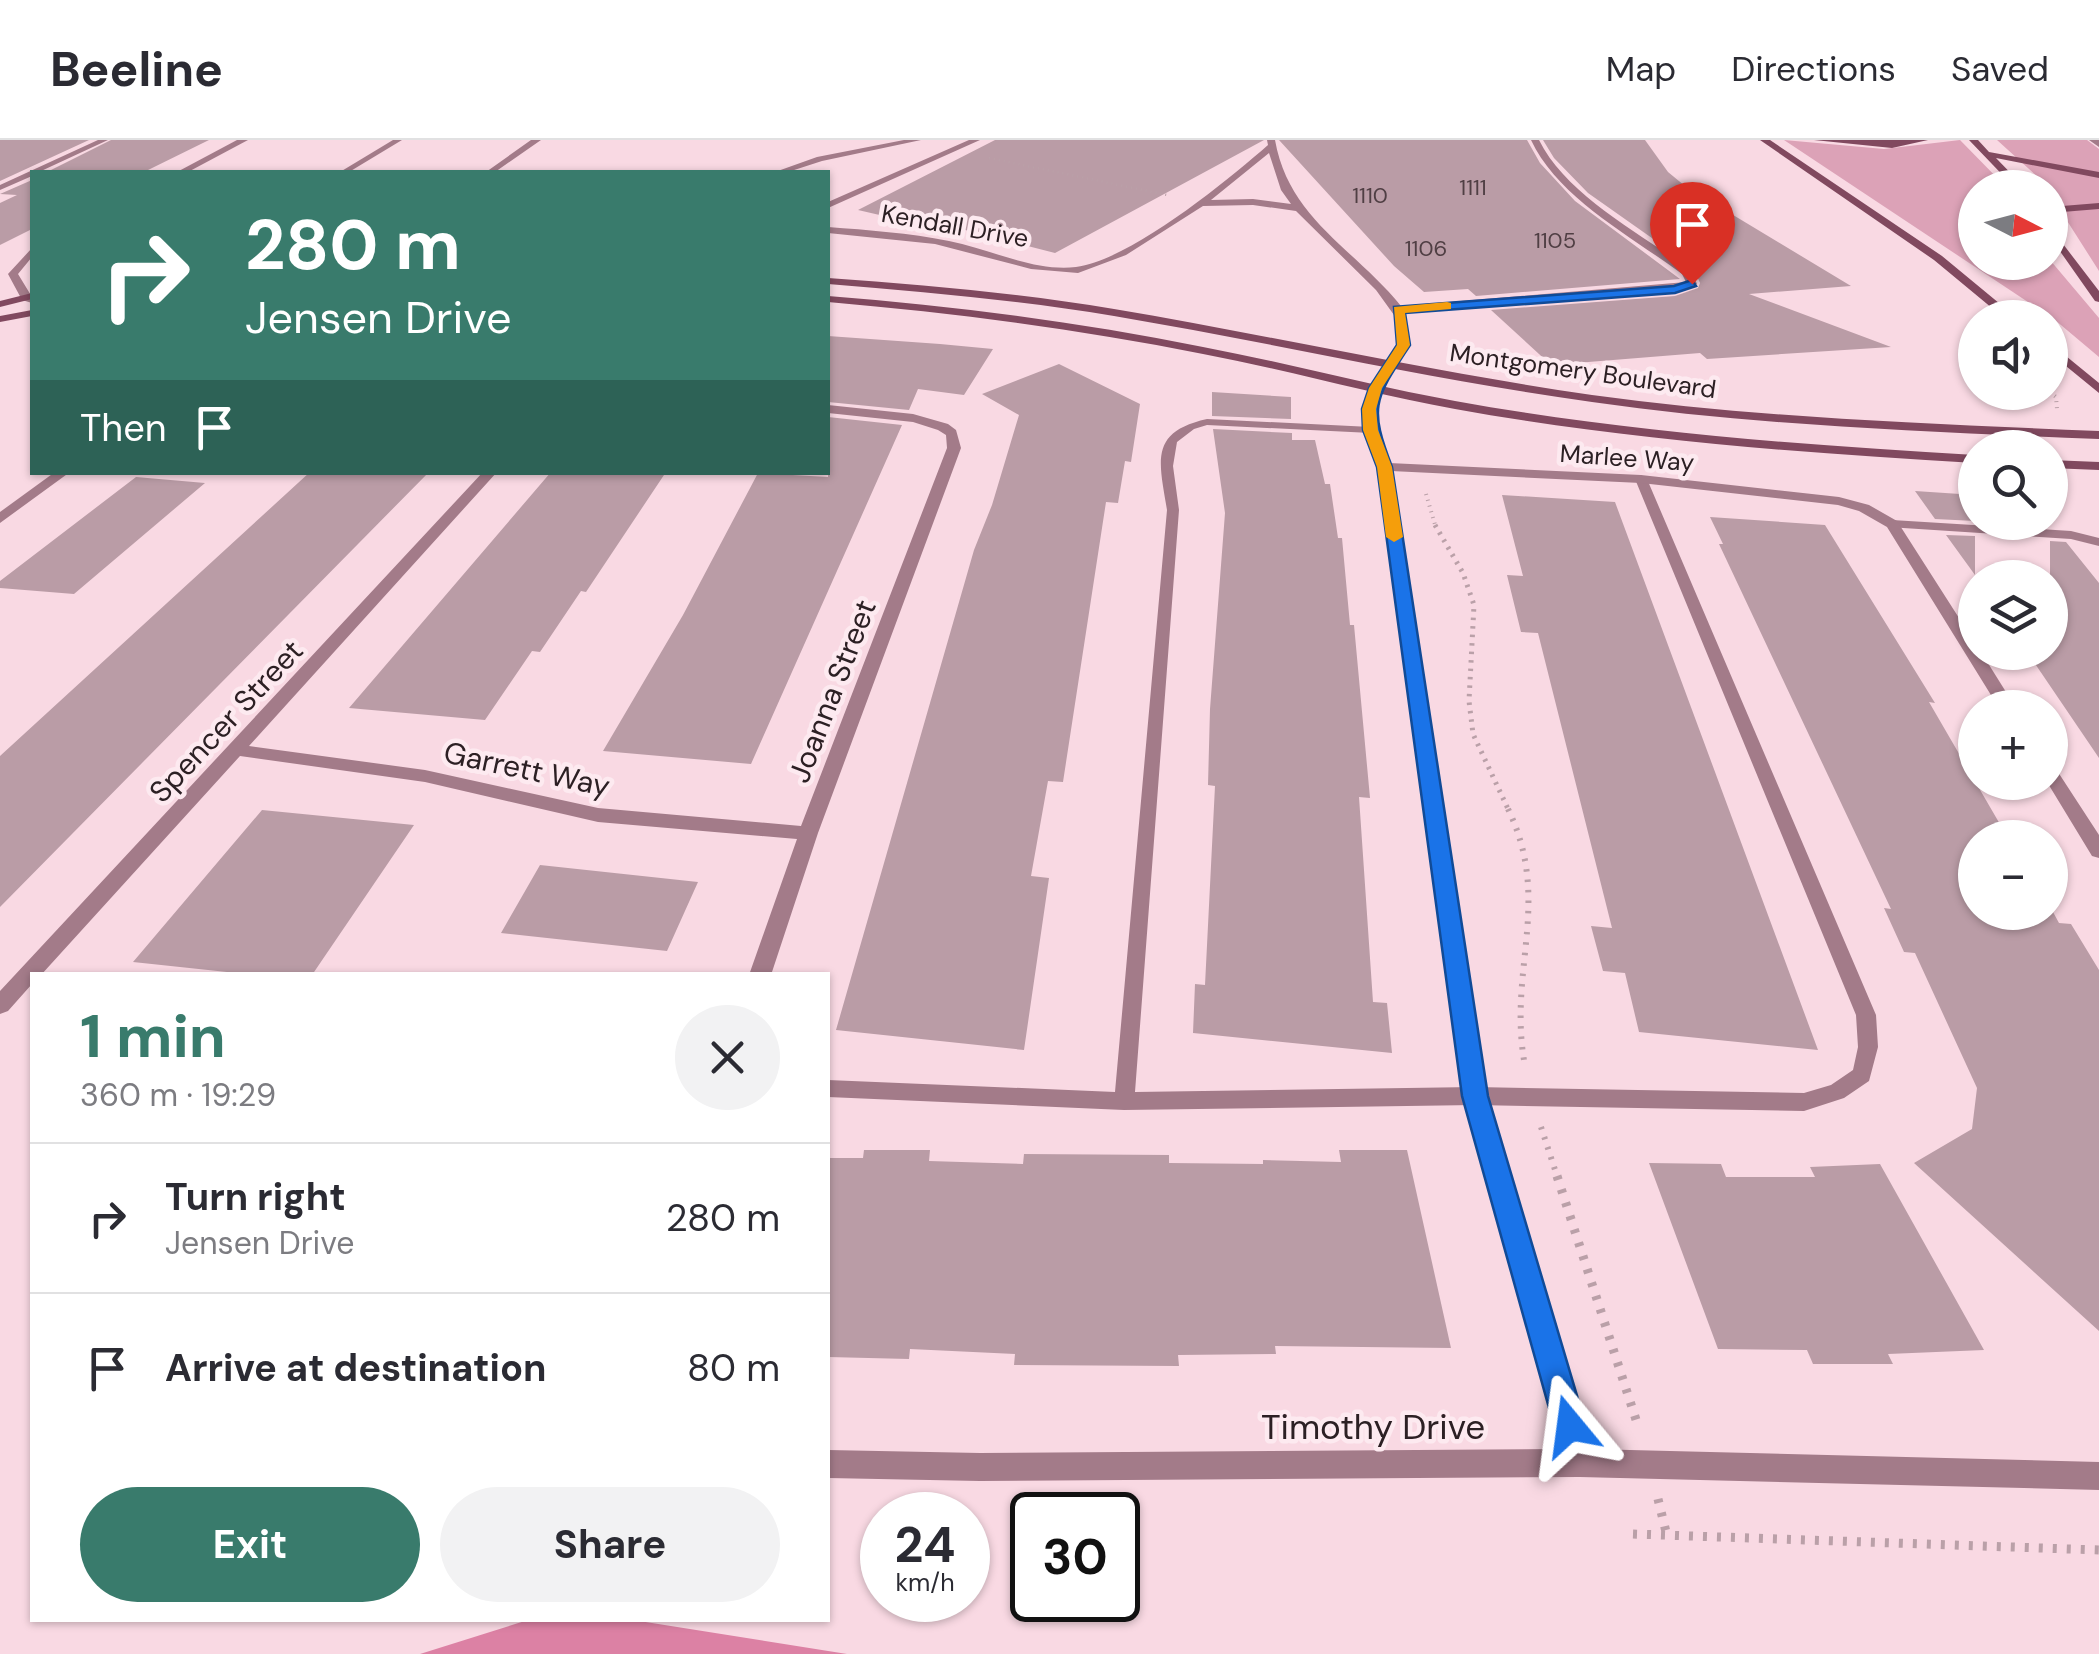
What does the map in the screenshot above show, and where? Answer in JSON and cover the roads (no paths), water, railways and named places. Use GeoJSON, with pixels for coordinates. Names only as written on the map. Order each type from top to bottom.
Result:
{"type":"FeatureCollection","features":[{"type":"Feature","properties":{"kind":"street"},"geometry":{"type":"LineString","coordinates":[[186,170],[244,140]]}},
{"type":"Feature","properties":{"kind":"street"},"geometry":{"type":"LineString","coordinates":[[493,170],[537,140]]}},
{"type":"Feature","properties":{"kind":"street"},"geometry":{"type":"LineString","coordinates":[[786,170],[820,158],[917,140]]}},
{"type":"Feature","properties":{"kind":"street"},"geometry":{"type":"LineString","coordinates":[[830,204],[976,140]]}},
{"type":"Feature","properties":{"kind":"street"},"geometry":{"type":"LineString","coordinates":[[1398,310],[1675,289],[1692,284],[1688,272],[1554,173],[1536,140]]}},
{"type":"Feature","properties":{"kind":"street"},"geometry":{"type":"LineString","coordinates":[[1764,140],[1938,258],[1990,300]]}},
{"type":"Feature","properties":{"kind":"street"},"geometry":{"type":"LineString","coordinates":[[1818,140],[1892,145],[1924,140]]}},
{"type":"Feature","properties":{"kind":"street"},"geometry":{"type":"LineString","coordinates":[[1973,140],[2005,170]]}},
{"type":"Feature","properties":{"kind":"street"},"geometry":{"type":"LineString","coordinates":[[1203,203],[1271,143],[1278,171],[1298,208],[1398,310],[1404,345],[1376,388],[1369,409],[1370,430],[1384,467],[1475,1096],[1580,1463]]}},
{"type":"Feature","properties":{"kind":"street"},"geometry":{"type":"LineString","coordinates":[[874,147],[908,154],[917,160],[918,167]]}},
{"type":"Feature","properties":{"kind":"street"},"geometry":{"type":"LineString","coordinates":[[1990,154],[2099,175]]}},
{"type":"Feature","properties":{"kind":"street"},"geometry":{"type":"LineString","coordinates":[[1203,203],[1298,208]]}},
{"type":"Feature","properties":{"kind":"street","name":"Kendall Drive"},"geometry":{"type":"LineString","coordinates":[[830,230],[926,240],[1074,270],[1105,260],[1203,203]]}},
{"type":"Feature","properties":{"kind":"street"},"geometry":{"type":"LineString","coordinates":[[2068,209],[2099,206]]}},
{"type":"Feature","properties":{"kind":"street"},"geometry":{"type":"LineString","coordinates":[[30,253],[6,274],[30,298]]}},
{"type":"Feature","properties":{"kind":"street"},"geometry":{"type":"LineString","coordinates":[[2068,255],[2099,299]]}},
{"type":"Feature","properties":{"kind":"street","name":"Montgomery Boulevard"},"geometry":{"type":"LineString","coordinates":[[830,280],[920,287],[1111,312],[1390,367],[1597,400],[1739,415],[2099,435]]}},
{"type":"Feature","properties":{"kind":"street"},"geometry":{"type":"LineString","coordinates":[[0,304],[30,298]]}},
{"type":"Feature","properties":{"kind":"street","name":"Montgomery Boulevard"},"geometry":{"type":"LineString","coordinates":[[830,299],[999,316],[1104,332],[1453,405],[1756,446],[1958,459]]}},
{"type":"Feature","properties":{"kind":"street"},"geometry":{"type":"LineString","coordinates":[[0,320],[30,313]]}},
{"type":"Feature","properties":{"kind":"street"},"geometry":{"type":"LineString","coordinates":[[2068,363],[2099,389]]}},
{"type":"Feature","properties":{"kind":"street","name":"Joanna Street"},"geometry":{"type":"LineString","coordinates":[[761,972],[808,833],[954,448],[954,437],[948,429],[904,418],[830,409]]}},
{"type":"Feature","properties":{"kind":"street"},"geometry":{"type":"LineString","coordinates":[[2068,465],[2099,466]]}},
{"type":"Feature","properties":{"kind":"street","name":"Marlee Way"},"geometry":{"type":"LineString","coordinates":[[1384,467],[1641,479],[1839,501],[1864,508],[1892,524]]}},
{"type":"Feature","properties":{"kind":"street"},"geometry":{"type":"LineString","coordinates":[[0,519],[60,475]]}},
{"type":"Feature","properties":{"kind":"street","name":"Spencer Street"},"geometry":{"type":"LineString","coordinates":[[31,972],[488,475]]}},
{"type":"Feature","properties":{"kind":"street"},"geometry":{"type":"LineString","coordinates":[[1892,524],[1997,690]]}},
{"type":"Feature","properties":{"kind":"street","name":"Garrett Way"},"geometry":{"type":"LineString","coordinates":[[237,750],[425,776],[598,815],[808,833]]}},
{"type":"Feature","properties":{"kind":"street"},"geometry":{"type":"LineString","coordinates":[[2067,800],[2099,851]]}},
{"type":"Feature","properties":{"kind":"street","name":"Spencer Street"},"geometry":{"type":"LineString","coordinates":[[0,1005],[30,973]]}},
{"type":"Feature","properties":{"kind":"street","name":"Timothy Drive"},"geometry":{"type":"LineString","coordinates":[[830,1464],[980,1467],[1580,1463],[2099,1476]]}},
{"type":"Feature","properties":{"kind":"lane"},"geometry":{"type":"LineString","coordinates":[[39,170],[104,140]]}},
{"type":"Feature","properties":{"kind":"lane"},"geometry":{"type":"LineString","coordinates":[[347,170],[398,140]]}},
{"type":"Feature","properties":{"kind":"lane"},"geometry":{"type":"LineString","coordinates":[[0,188],[30,174]]}},
{"type":"Feature","properties":{"kind":"lane"},"geometry":{"type":"LineString","coordinates":[[1124,1101],[1173,510],[1168,442],[1174,432],[1188,424],[1207,422],[1370,430]]}},
{"type":"Feature","properties":{"kind":"lane"},"geometry":{"type":"LineString","coordinates":[[830,1089],[1124,1101],[1475,1096],[1804,1102],[1837,1092],[1862,1076],[1868,1047],[1866,1016],[1641,479]]}},
{"type":"Feature","properties":{"kind":"lane"},"geometry":{"type":"LineString","coordinates":[[1892,524],[2071,535],[2099,542]]}}]}
